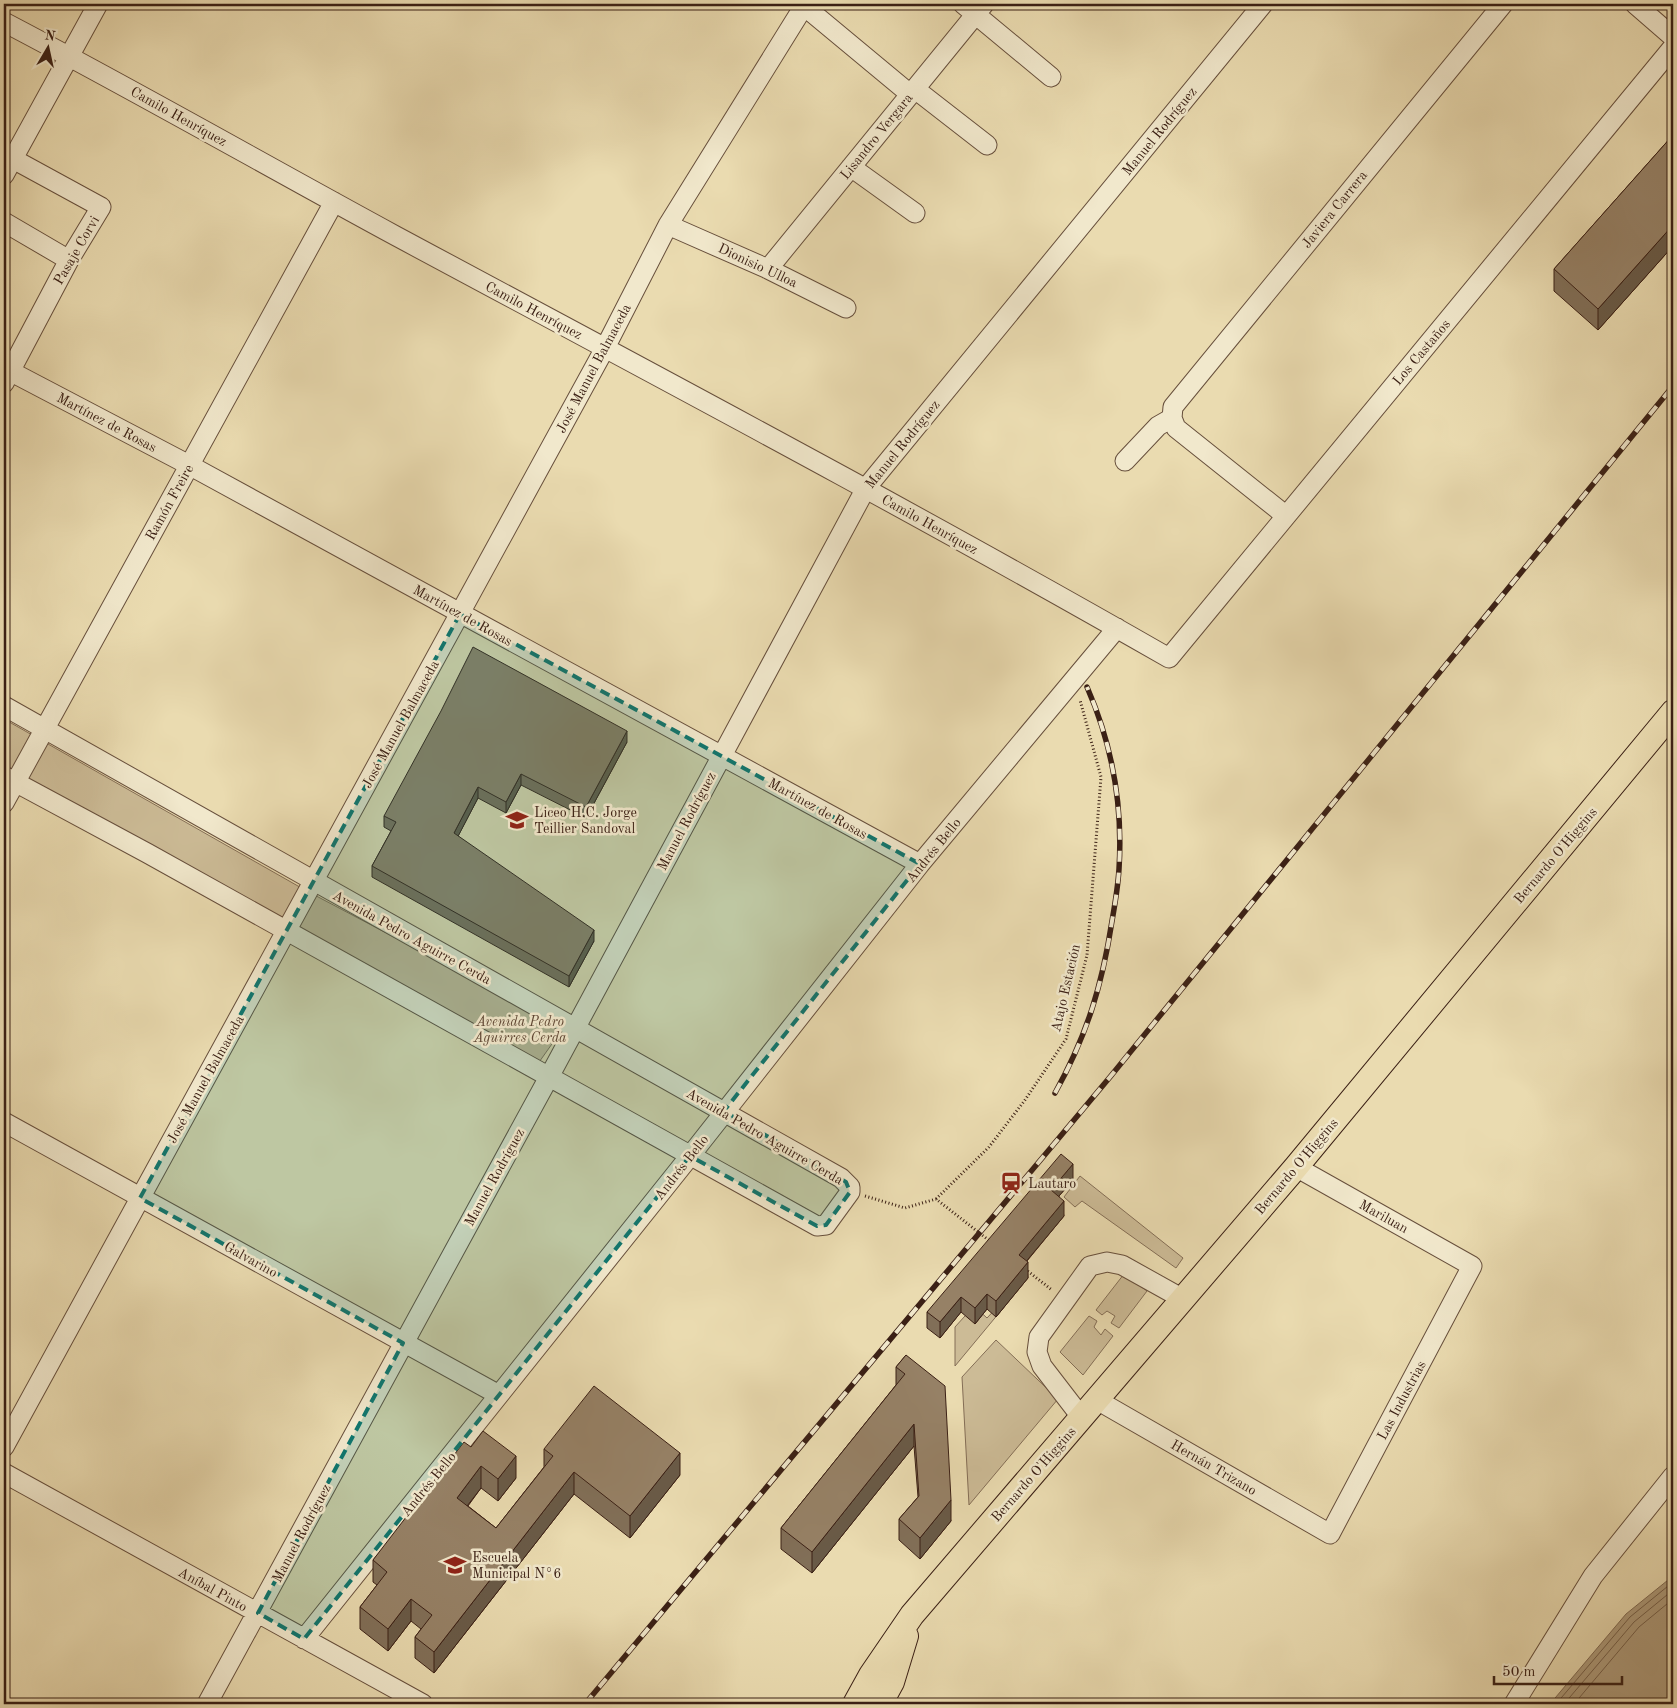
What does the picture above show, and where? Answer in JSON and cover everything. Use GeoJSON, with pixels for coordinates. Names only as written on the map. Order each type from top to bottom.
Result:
{"type":"FeatureCollection","features":[{"type":"Feature","properties":{"kind":"main road","name":"Bernardo O'Higgins"},"geometry":{"type":"LineString","coordinates":[[854,1704],[871,1675],[912,1615],[1296,1167],[1673,712]]}},
{"type":"Feature","properties":{"kind":"main road","name":"Bernardo O'Higgins"},"geometry":{"type":"LineString","coordinates":[[880,1704],[892,1682],[912,1615]]}},
{"type":"Feature","properties":{"kind":"street"},"geometry":{"type":"LineString","coordinates":[[8,167],[98,4]]}},
{"type":"Feature","properties":{"kind":"street","name":"Manuel Rodríguez"},"geometry":{"type":"LineString","coordinates":[[207,1704],[549,1077],[866,488],[1263,4]]}},
{"type":"Feature","properties":{"kind":"street","name":"Javiera Carrera"},"geometry":{"type":"LineString","coordinates":[[1172,418],[1171,412],[1176,402],[1502,4]]}},
{"type":"Feature","properties":{"kind":"street"},"geometry":{"type":"LineString","coordinates":[[1635,4],[1673,37]]}},
{"type":"Feature","properties":{"kind":"street","name":"José Manuel Balmaceda"},"geometry":{"type":"LineString","coordinates":[[4,1447],[605,348],[668,225],[804,6],[912,92]]}},
{"type":"Feature","properties":{"kind":"street"},"geometry":{"type":"LineString","coordinates":[[974,7],[1051,77]]}},
{"type":"Feature","properties":{"kind":"street","name":"Lisandro Vergara"},"geometry":{"type":"LineString","coordinates":[[768,269],[912,92],[974,7]]}},
{"type":"Feature","properties":{"kind":"street","name":"Camilo Henríquez"},"geometry":{"type":"LineString","coordinates":[[4,22],[866,488],[1169,658]]}},
{"type":"Feature","properties":{"kind":"street","name":"Los Castaños"},"geometry":{"type":"LineString","coordinates":[[1169,658],[1285,515],[1673,47]]}},
{"type":"Feature","properties":{"kind":"street"},"geometry":{"type":"LineString","coordinates":[[912,92],[988,145]]}},
{"type":"Feature","properties":{"kind":"street","name":"Pasaje Corvi"},"geometry":{"type":"LineString","coordinates":[[6,374],[101,206],[8,167]]}},
{"type":"Feature","properties":{"kind":"street"},"geometry":{"type":"LineString","coordinates":[[851,167],[915,213]]}},
{"type":"Feature","properties":{"kind":"street","name":"Ramón Freire"},"geometry":{"type":"LineString","coordinates":[[4,803],[9,779],[44,729],[334,202]]}},
{"type":"Feature","properties":{"kind":"street"},"geometry":{"type":"LineString","coordinates":[[4,222],[69,260]]}},
{"type":"Feature","properties":{"kind":"street","name":"Dionisio Ulloa"},"geometry":{"type":"LineString","coordinates":[[668,225],[768,269],[846,308]]}},
{"type":"Feature","properties":{"kind":"street","name":"Martínez de Rosas"},"geometry":{"type":"LineString","coordinates":[[6,374],[189,465],[920,864]]}},
{"type":"Feature","properties":{"kind":"street"},"geometry":{"type":"LineString","coordinates":[[1125,461],[1158,426],[1172,418],[1176,428],[1285,515]]}},
{"type":"Feature","properties":{"kind":"street","name":"Andrés Bello"},"geometry":{"type":"LineString","coordinates":[[304,1639],[690,1156],[920,864],[1117,628]]}},
{"type":"Feature","properties":{"kind":"street","name":"Avenida Pedro Aguirre Cerda"},"geometry":{"type":"LineString","coordinates":[[4,706],[841,1178],[850,1187],[850,1192],[826,1224],[817,1226],[9,779]]}},
{"type":"Feature","properties":{"kind":"street","name":"Galvarino"},"geometry":{"type":"LineString","coordinates":[[4,1122],[499,1395]]}},
{"type":"Feature","properties":{"kind":"street","name":"Mariluan"},"geometry":{"type":"LineString","coordinates":[[1296,1167],[1472,1266]]}},
{"type":"Feature","properties":{"kind":"street"},"geometry":{"type":"LineString","coordinates":[[1090,1409],[1042,1366],[1037,1352],[1039,1337],[1090,1266],[1107,1262],[1122,1265],[1183,1299]]}},
{"type":"Feature","properties":{"kind":"street","name":"Las Industrias"},"geometry":{"type":"LineString","coordinates":[[1330,1534],[1472,1266]]}},
{"type":"Feature","properties":{"kind":"street","name":"Hernán Trizano"},"geometry":{"type":"LineString","coordinates":[[1090,1409],[1330,1534]]}},
{"type":"Feature","properties":{"kind":"street","name":"Aníbal Pinto"},"geometry":{"type":"LineString","coordinates":[[4,1473],[423,1704]]}},
{"type":"Feature","properties":{"kind":"street"},"geometry":{"type":"LineString","coordinates":[[1514,1704],[1593,1576],[1673,1476]]}},
{"type":"Feature","properties":{"kind":"path","name":"Atajo Estación"},"geometry":{"type":"LineString","coordinates":[[936,1199],[989,1147],[1025,1100],[1066,1039],[1087,955],[1101,777],[1074,680]]}},
{"type":"Feature","properties":{"kind":"path"},"geometry":{"type":"LineString","coordinates":[[850,1192],[905,1208],[936,1199],[995,1245]]}},
{"type":"Feature","properties":{"kind":"path"},"geometry":{"type":"LineString","coordinates":[[1022,1267],[1065,1300]]}},
{"type":"Feature","properties":{"kind":"highlighted area"},"geometry":{"type":"Polygon","coordinates":[[[460,614],[920,864],[724,1111],[846,1182],[850,1192],[826,1225],[817,1226],[690,1156],[304,1639],[258,1613],[403,1343],[140,1198],[460,614]]]}},
{"type":"Feature","properties":{"kind":"green space","name":"Avenida Pedro Aguirres Cerda"},"geometry":{"type":"Polygon","coordinates":[[[4,719],[305,890],[564,1027],[537,1065],[149,851],[4,765],[4,719]]]}},
{"type":"Feature","properties":{"kind":"green space"},"geometry":{"type":"Polygon","coordinates":[[[1080,1176],[1183,1258],[1176,1268],[1082,1201],[1075,1207],[1064,1197],[1080,1176]]]}},
{"type":"Feature","properties":{"kind":"green space"},"geometry":{"type":"Polygon","coordinates":[[[1124,1274],[1147,1291],[1119,1328],[1111,1323],[1115,1316],[1107,1311],[1102,1315],[1096,1310],[1124,1274]]]}},
{"type":"Feature","properties":{"kind":"green space"},"geometry":{"type":"Polygon","coordinates":[[[1001,1303],[1004,1307],[955,1366],[955,1327],[974,1306],[987,1318],[1001,1303]]]}},
{"type":"Feature","properties":{"kind":"green space"},"geometry":{"type":"Polygon","coordinates":[[[1089,1316],[1097,1321],[1094,1327],[1101,1335],[1105,1329],[1113,1336],[1083,1375],[1060,1352],[1089,1316]]]}},
{"type":"Feature","properties":{"kind":"green space"},"geometry":{"type":"Polygon","coordinates":[[[996,1340],[1058,1399],[969,1505],[962,1377],[996,1340]]]}},
{"type":"Feature","properties":{"kind":"water"},"geometry":{"type":"Polygon","coordinates":[[[1673,1576],[1673,1704],[1550,1704],[1626,1614],[1673,1576]]]}},
{"type":"Feature","properties":{"kind":"building"},"geometry":{"type":"Polygon","coordinates":[[[1673,135],[1673,225],[1598,309],[1554,269],[1673,135]]]}},
{"type":"Feature","properties":{"kind":"building"},"geometry":{"type":"Polygon","coordinates":[[[473,647],[627,731],[586,807],[521,774],[506,802],[478,787],[454,833],[594,930],[569,976],[372,866],[396,822],[384,816],[441,711],[473,647]]]}},
{"type":"Feature","properties":{"kind":"building"},"geometry":{"type":"Polygon","coordinates":[[[1061,1154],[1073,1164],[1051,1190],[1064,1201],[1019,1255],[1028,1262],[996,1301],[987,1294],[975,1308],[961,1297],[940,1322],[927,1312],[1061,1154]]]}},
{"type":"Feature","properties":{"kind":"building"},"geometry":{"type":"Polygon","coordinates":[[[906,1355],[945,1386],[951,1500],[920,1538],[899,1519],[919,1496],[914,1424],[812,1552],[781,1528],[905,1374],[896,1367],[906,1355]]]}},
{"type":"Feature","properties":{"kind":"building"},"geometry":{"type":"Polygon","coordinates":[[[594,1386],[680,1453],[630,1516],[574,1472],[434,1652],[415,1637],[432,1615],[411,1599],[388,1629],[360,1607],[387,1572],[373,1560],[464,1442],[471,1447],[483,1431],[516,1456],[498,1479],[481,1466],[457,1498],[496,1528],[553,1456],[544,1449],[594,1386]]]}},
{"type":"Feature","properties":{"kind":"railway"},"geometry":{"type":"LineString","coordinates":[[585,1704],[1110,1077],[1673,386]]}},
{"type":"Feature","properties":{"kind":"railway"},"geometry":{"type":"LineString","coordinates":[[1055,1093],[1076,1051],[1092,1010],[1108,945],[1119,875],[1119,822],[1114,776],[1103,731],[1087,687]]}},
{"type":"Feature","properties":{"kind":"place","name":"Liceo H.C. Jorge Teillier Sandoval"},"geometry":{"type":"Point","coordinates":[517,820]}},
{"type":"Feature","properties":{"kind":"place","name":"Lautaro"},"geometry":{"type":"Point","coordinates":[1011,1183]}},
{"type":"Feature","properties":{"kind":"place","name":"Escuela Municipal N°6"},"geometry":{"type":"Point","coordinates":[455,1565]}}]}
